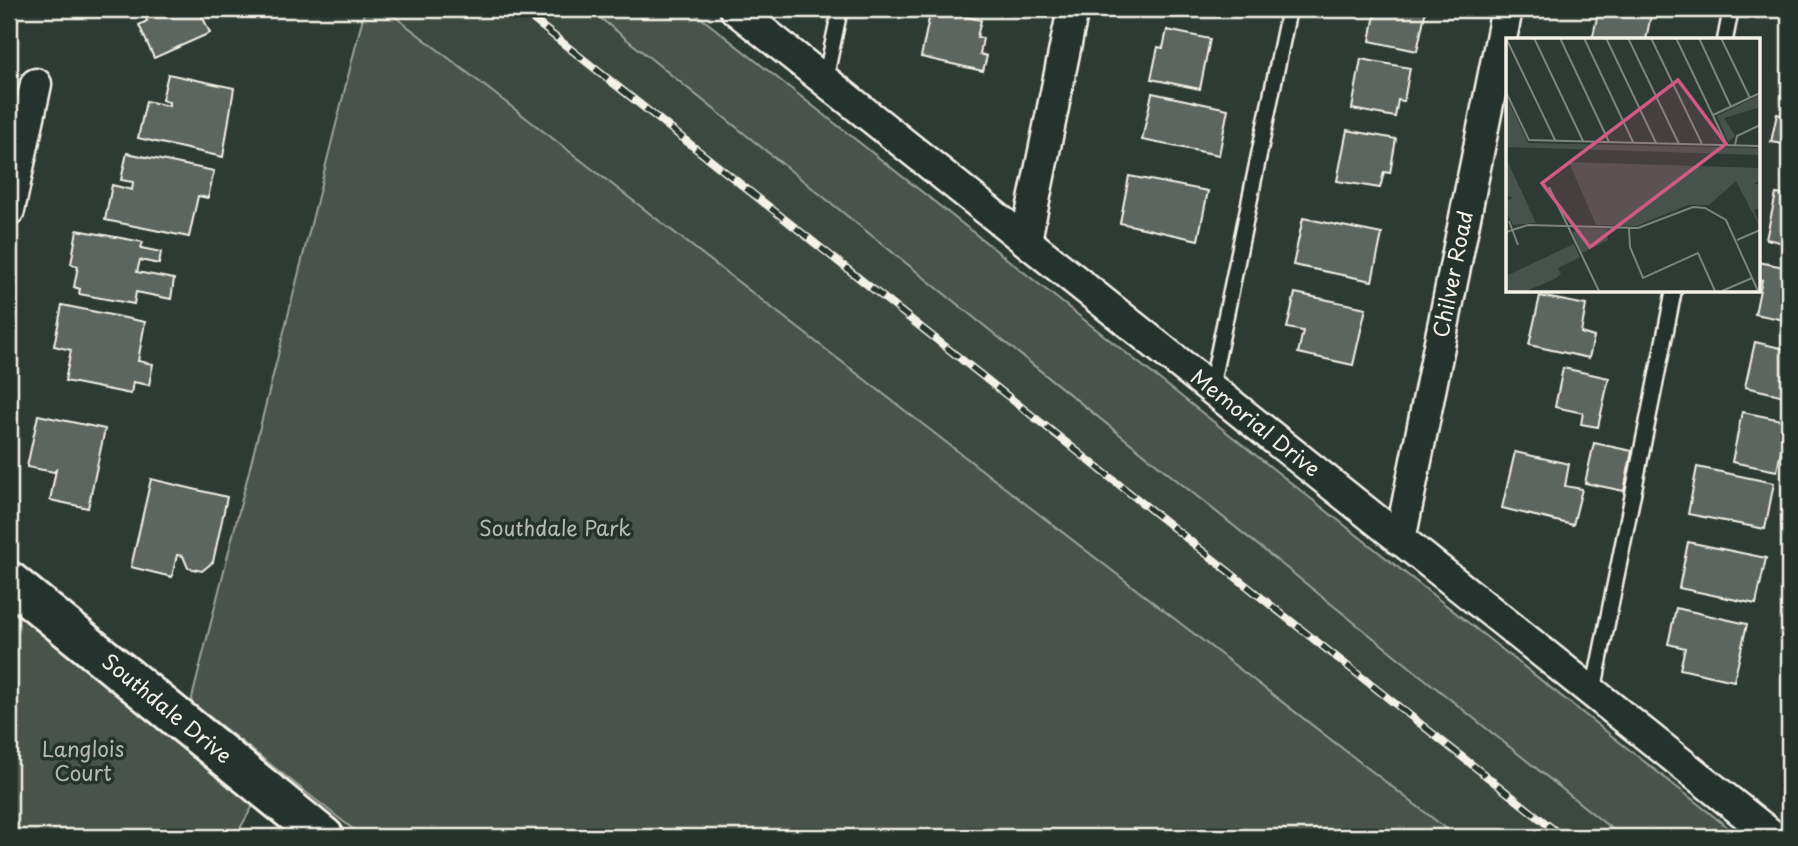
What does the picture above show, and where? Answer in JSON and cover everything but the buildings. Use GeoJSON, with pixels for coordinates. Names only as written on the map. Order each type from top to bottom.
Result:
{"type":"FeatureCollection","features":[{"type":"Feature","properties":{"kind":"street","name":"Memorial Drive"},"geometry":{"type":"LineString","coordinates":[[735,9],[1774,837]]}},
{"type":"Feature","properties":{"kind":"street"},"geometry":{"type":"LineString","coordinates":[[1026,240],[1073,9]]}},
{"type":"Feature","properties":{"kind":"street","name":"Chilver Road"},"geometry":{"type":"LineString","coordinates":[[1400,540],[1507,9]]}},
{"type":"Feature","properties":{"kind":"street"},"geometry":{"type":"LineString","coordinates":[[9,210],[36,84]]}},
{"type":"Feature","properties":{"kind":"street","name":"Southdale Drive"},"geometry":{"type":"LineString","coordinates":[[9,581],[324,837]]}},
{"type":"Feature","properties":{"kind":"lane"},"geometry":{"type":"LineString","coordinates":[[825,81],[840,9]]}},
{"type":"Feature","properties":{"kind":"lane"},"geometry":{"type":"LineString","coordinates":[[1211,389],[1289,9]]}},
{"type":"Feature","properties":{"kind":"lane"},"geometry":{"type":"LineString","coordinates":[[1725,38],[1731,9]]}},
{"type":"Feature","properties":{"kind":"lane"},"geometry":{"type":"LineString","coordinates":[[1593,693],[1674,292]]}},
{"type":"Feature","properties":{"kind":"shaded area"},"geometry":{"type":"Polygon","coordinates":[[[385,9],[589,9],[1622,837],[1457,837],[385,9]]]}},
{"type":"Feature","properties":{"kind":"green space","name":"Southdale Park"},"geometry":{"type":"Polygon","coordinates":[[[365,9],[385,9],[1457,837],[363,837],[191,702],[365,9]]]}},
{"type":"Feature","properties":{"kind":"green space"},"geometry":{"type":"Polygon","coordinates":[[[589,9],[690,9],[1740,837],[1622,837],[589,9]]]}},
{"type":"Feature","properties":{"kind":"green space","name":"Langlois Court"},"geometry":{"type":"Polygon","coordinates":[[[9,609],[254,804],[235,837],[9,837],[9,609]]]}},
{"type":"Feature","properties":{"kind":"railway"},"geometry":{"type":"LineString","coordinates":[[520,9],[1563,837]]}}]}
